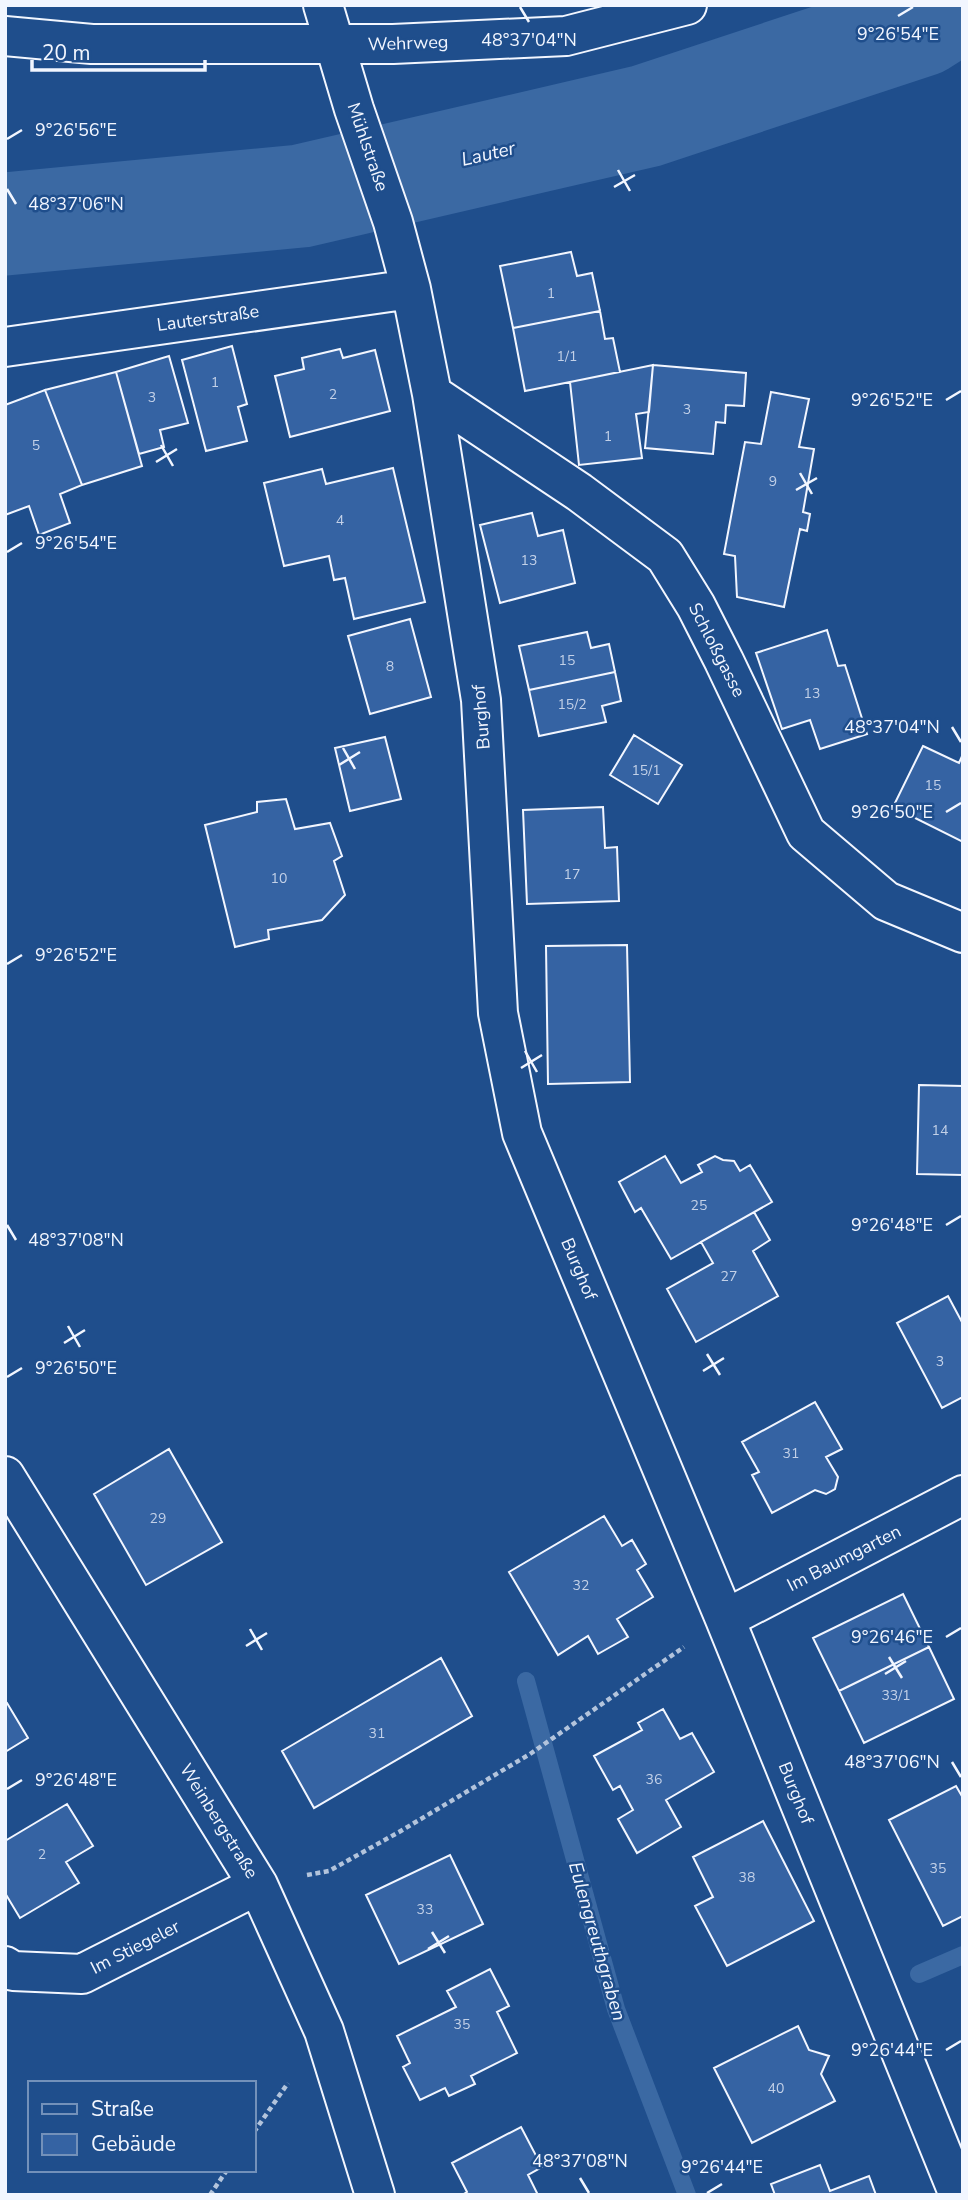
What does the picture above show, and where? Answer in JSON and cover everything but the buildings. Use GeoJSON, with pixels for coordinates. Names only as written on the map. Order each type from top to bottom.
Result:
{"type":"FeatureCollection","features":[{"type":"Feature","properties":{"kind":"street","name":"Mühlstraße"},"geometry":{"type":"LineString","coordinates":[[323,5],[354,109],[393,222],[411,289]]}},
{"type":"Feature","properties":{"kind":"street","name":"Wehrweg"},"geometry":{"type":"LineString","coordinates":[[5,36],[92,44],[393,44],[566,36],[687,5]]}},
{"type":"Feature","properties":{"kind":"street","name":"Lauterstraße"},"geometry":{"type":"LineString","coordinates":[[5,347],[411,289]]}},
{"type":"Feature","properties":{"kind":"street","name":"Burghof"},"geometry":{"type":"LineString","coordinates":[[411,289],[432,394],[481,701],[498,1013],[522,1133],[725,1619],[959,2195]]}},
{"type":"Feature","properties":{"kind":"street","name":"Schloßgasse"},"geometry":{"type":"LineString","coordinates":[[432,394],[579,492],[664,556],[718,650],[806,833],[886,901],[963,933]]}},
{"type":"Feature","properties":{"kind":"street","name":"Weinbergstraße"},"geometry":{"type":"LineString","coordinates":[[5,1476],[258,1885],[324,2031],[374,2195]]}},
{"type":"Feature","properties":{"kind":"street","name":"Im Baumgarten"},"geometry":{"type":"LineString","coordinates":[[725,1619],[963,1495]]}},
{"type":"Feature","properties":{"kind":"street","name":"Im Stiegeler"},"geometry":{"type":"LineString","coordinates":[[5,1966],[13,1971],[82,1974],[258,1885]]}},
{"type":"Feature","properties":{"kind":"path"},"geometry":{"type":"LineString","coordinates":[[258,1885],[329,1871],[399,1832],[530,1754],[675,1651],[706,1635],[725,1619]]}},
{"type":"Feature","properties":{"kind":"path"},"geometry":{"type":"LineString","coordinates":[[210,2195],[226,2172]]}},
{"type":"Feature","properties":{"kind":"waterway","name":"Lauter"},"geometry":{"type":"LineString","coordinates":[[5,224],[301,196],[646,116],[921,25],[953,5]]}},
{"type":"Feature","properties":{"kind":"waterway","name":"Eulengreuthgraben"},"geometry":{"type":"LineString","coordinates":[[526,1681],[616,2009],[687,2195]]}},
{"type":"Feature","properties":{"kind":"waterway"},"geometry":{"type":"LineString","coordinates":[[919,1974],[963,1955]]}}]}
